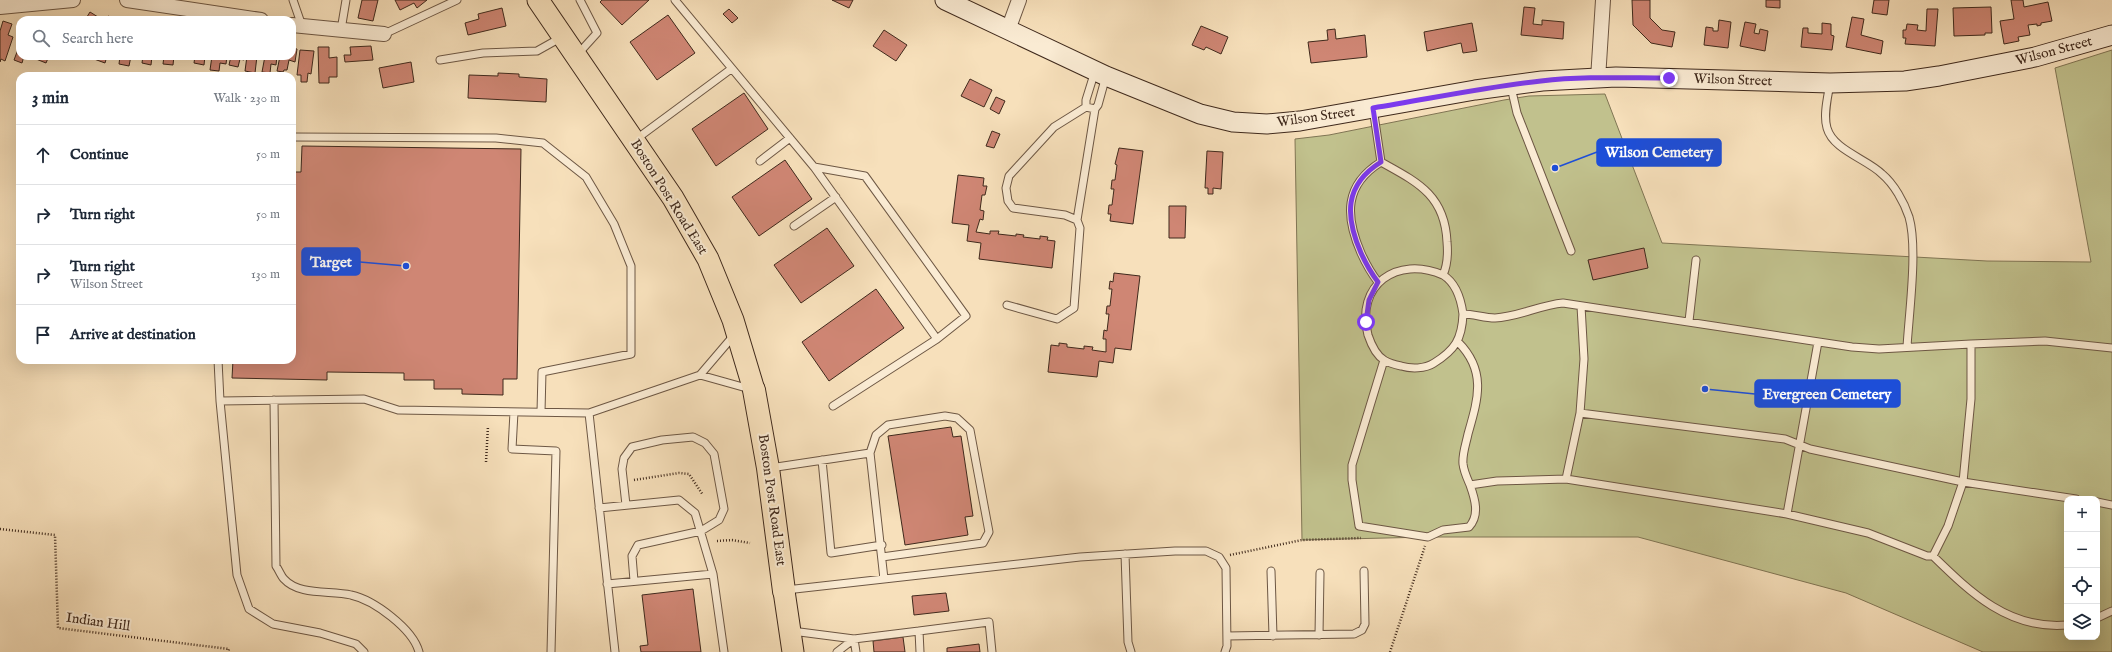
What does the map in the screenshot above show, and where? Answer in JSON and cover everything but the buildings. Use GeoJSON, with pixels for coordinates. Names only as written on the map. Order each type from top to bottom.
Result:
{"type":"FeatureCollection","features":[{"type":"Feature","properties":{"kind":"highway","name":"Boston Post Road East"},"geometry":{"type":"LineString","coordinates":[[754,390],[768,468],[784,591]]}},
{"type":"Feature","properties":{"kind":"main road","name":"Boston Post Road East"},"geometry":{"type":"LineString","coordinates":[[538,0],[673,198],[708,259],[737,332],[754,390]]}},
{"type":"Feature","properties":{"kind":"main road","name":"Boston Post Road East"},"geometry":{"type":"LineString","coordinates":[[784,591],[793,652]]}},
{"type":"Feature","properties":{"kind":"street"},"geometry":{"type":"LineString","coordinates":[[0,7],[73,0]]}},
{"type":"Feature","properties":{"kind":"street"},"geometry":{"type":"LineString","coordinates":[[126,0],[234,16]]}},
{"type":"Feature","properties":{"kind":"street","name":"Wilson Street"},"geometry":{"type":"LineString","coordinates":[[945,0],[1101,74],[1200,114],[1233,122],[1267,124],[1300,121],[1510,85],[1542,81],[1598,78],[1682,78],[1830,83],[1905,80],[1939,76],[2035,57],[2112,35]]}},
{"type":"Feature","properties":{"kind":"street"},"geometry":{"type":"LineString","coordinates":[[1008,30],[1019,0]]}},
{"type":"Feature","properties":{"kind":"street"},"geometry":{"type":"LineString","coordinates":[[1598,78],[1603,0]]}},
{"type":"Feature","properties":{"kind":"street"},"geometry":{"type":"LineString","coordinates":[[297,25],[384,34]]}},
{"type":"Feature","properties":{"kind":"lane"},"geometry":{"type":"LineString","coordinates":[[293,0],[296,16]]}},
{"type":"Feature","properties":{"kind":"lane"},"geometry":{"type":"LineString","coordinates":[[341,30],[346,0]]}},
{"type":"Feature","properties":{"kind":"lane"},"geometry":{"type":"LineString","coordinates":[[384,34],[457,0]]}},
{"type":"Feature","properties":{"kind":"lane"},"geometry":{"type":"LineString","coordinates":[[576,56],[597,33],[580,0]]}},
{"type":"Feature","properties":{"kind":"lane"},"geometry":{"type":"LineString","coordinates":[[675,0],[814,167],[937,339]]}},
{"type":"Feature","properties":{"kind":"lane"},"geometry":{"type":"LineString","coordinates":[[440,60],[483,53],[536,51],[562,37]]}},
{"type":"Feature","properties":{"kind":"lane"},"geometry":{"type":"LineString","coordinates":[[633,141],[731,69]]}},
{"type":"Feature","properties":{"kind":"lane"},"geometry":{"type":"LineString","coordinates":[[1086,107],[1086,100],[1101,74]]}},
{"type":"Feature","properties":{"kind":"lane"},"geometry":{"type":"LineString","coordinates":[[1007,305],[1057,319],[1074,308],[1080,228],[1077,220],[1095,109],[1098,106],[1101,74]]}},
{"type":"Feature","properties":{"kind":"lane"},"geometry":{"type":"LineString","coordinates":[[1830,83],[1827,108],[1827,128],[1845,150],[1870,164],[1883,174],[1901,199],[1909,218],[1913,245],[1907,347]]}},
{"type":"Feature","properties":{"kind":"lane"},"geometry":{"type":"LineString","coordinates":[[1510,85],[1517,113],[1571,251]]}},
{"type":"Feature","properties":{"kind":"lane"},"geometry":{"type":"LineString","coordinates":[[1077,220],[1065,215],[1012,208],[1008,201],[1006,188],[1009,176],[1054,127],[1086,107],[1095,109]]}},
{"type":"Feature","properties":{"kind":"lane"},"geometry":{"type":"LineString","coordinates":[[1373,108],[1381,162]]}},
{"type":"Feature","properties":{"kind":"lane"},"geometry":{"type":"LineString","coordinates":[[296,137],[496,138],[543,143],[586,176],[614,224],[630,266],[631,354],[542,372],[541,412]]}},
{"type":"Feature","properties":{"kind":"lane"},"geometry":{"type":"LineString","coordinates":[[760,161],[790,138]]}},
{"type":"Feature","properties":{"kind":"lane"},"geometry":{"type":"LineString","coordinates":[[1381,162],[1422,186],[1432,196],[1438,206],[1447,239],[1447,265],[1443,275]]}},
{"type":"Feature","properties":{"kind":"lane"},"geometry":{"type":"LineString","coordinates":[[1378,282],[1371,274],[1355,240],[1350,210],[1351,198],[1360,179],[1365,172],[1381,162]]}},
{"type":"Feature","properties":{"kind":"lane"},"geometry":{"type":"LineString","coordinates":[[814,167],[865,176],[966,316],[937,339],[833,406]]}},
{"type":"Feature","properties":{"kind":"lane"},"geometry":{"type":"LineString","coordinates":[[794,226],[836,197]]}},
{"type":"Feature","properties":{"kind":"lane"},"geometry":{"type":"LineString","coordinates":[[1689,321],[1696,260]]}},
{"type":"Feature","properties":{"kind":"lane"},"geometry":{"type":"LineString","coordinates":[[1419,268],[1443,275],[1453,283],[1462,304],[1463,326],[1458,342],[1442,358],[1430,365],[1418,368],[1405,367],[1384,360],[1375,351],[1370,342],[1366,322],[1369,300],[1378,282],[1393,272],[1409,269],[1419,268]]}},
{"type":"Feature","properties":{"kind":"lane"},"geometry":{"type":"LineString","coordinates":[[1463,314],[1494,318],[1517,315],[1557,303],[1689,321],[1818,342],[1872,348],[2045,341],[2112,348]]}},
{"type":"Feature","properties":{"kind":"lane"},"geometry":{"type":"LineString","coordinates":[[1566,479],[1580,413],[1584,359],[1581,306]]}},
{"type":"Feature","properties":{"kind":"lane"},"geometry":{"type":"LineString","coordinates":[[220,401],[364,399],[398,410],[589,413],[700,375],[737,332]]}},
{"type":"Feature","properties":{"kind":"lane"},"geometry":{"type":"LineString","coordinates":[[1384,360],[1352,464],[1352,480],[1359,526],[1428,537],[1443,530],[1469,527],[1474,521],[1476,506],[1465,473],[1464,454],[1479,390],[1478,378],[1466,350],[1458,342]]}},
{"type":"Feature","properties":{"kind":"lane"},"geometry":{"type":"LineString","coordinates":[[1787,514],[1818,342]]}},
{"type":"Feature","properties":{"kind":"lane"},"geometry":{"type":"LineString","coordinates":[[1933,556],[1948,526],[1963,482],[1971,399],[1971,344]]}},
{"type":"Feature","properties":{"kind":"lane"},"geometry":{"type":"LineString","coordinates":[[218,364],[220,401],[237,575],[249,609],[273,624],[320,633],[356,644],[364,652]]}},
{"type":"Feature","properties":{"kind":"lane"},"geometry":{"type":"LineString","coordinates":[[700,375],[754,390]]}},
{"type":"Feature","properties":{"kind":"lane"},"geometry":{"type":"LineString","coordinates":[[274,400],[276,566],[284,580],[301,589],[353,595],[380,608],[396,620],[417,644],[419,652]]}},
{"type":"Feature","properties":{"kind":"lane"},"geometry":{"type":"LineString","coordinates":[[514,412],[512,449],[556,451],[551,652]]}},
{"type":"Feature","properties":{"kind":"lane"},"geometry":{"type":"LineString","coordinates":[[589,413],[615,652]]}},
{"type":"Feature","properties":{"kind":"lane"},"geometry":{"type":"LineString","coordinates":[[1580,413],[1785,439],[1800,445],[1856,460],[1963,482],[2064,497]]}},
{"type":"Feature","properties":{"kind":"lane"},"geometry":{"type":"LineString","coordinates":[[882,557],[983,543],[989,532],[970,430],[957,418],[945,416],[888,425],[876,436],[870,452],[882,545],[882,557],[884,579]]}},
{"type":"Feature","properties":{"kind":"lane"},"geometry":{"type":"LineString","coordinates":[[626,505],[622,470],[624,458],[632,447],[662,440],[693,437],[706,443],[714,454],[724,509],[719,520],[701,531],[638,545],[632,556],[634,581]]}},
{"type":"Feature","properties":{"kind":"lane"},"geometry":{"type":"LineString","coordinates":[[768,468],[870,452]]}},
{"type":"Feature","properties":{"kind":"lane"},"geometry":{"type":"LineString","coordinates":[[822,460],[831,552],[882,545]]}},
{"type":"Feature","properties":{"kind":"lane"},"geometry":{"type":"LineString","coordinates":[[1470,485],[1497,481],[1566,479],[1787,514],[1868,533],[1927,556],[1933,556],[1977,596],[1998,611],[2041,625],[2064,625]]}},
{"type":"Feature","properties":{"kind":"lane"},"geometry":{"type":"LineString","coordinates":[[599,508],[679,500],[695,513],[713,574],[724,652]]}},
{"type":"Feature","properties":{"kind":"lane"},"geometry":{"type":"LineString","coordinates":[[2100,502],[2112,504]]}},
{"type":"Feature","properties":{"kind":"lane"},"geometry":{"type":"LineString","coordinates":[[784,591],[1080,557],[1192,550],[1206,551],[1219,558],[1226,568],[1227,636],[1225,652]]}},
{"type":"Feature","properties":{"kind":"lane"},"geometry":{"type":"LineString","coordinates":[[1125,554],[1128,642],[1131,652]]}},
{"type":"Feature","properties":{"kind":"lane"},"geometry":{"type":"LineString","coordinates":[[1271,571],[1273,636]]}},
{"type":"Feature","properties":{"kind":"lane"},"geometry":{"type":"LineString","coordinates":[[1227,636],[1354,634],[1362,630],[1366,624],[1364,571]]}},
{"type":"Feature","properties":{"kind":"lane"},"geometry":{"type":"LineString","coordinates":[[1319,635],[1320,573]]}},
{"type":"Feature","properties":{"kind":"lane"},"geometry":{"type":"LineString","coordinates":[[608,584],[713,574]]}},
{"type":"Feature","properties":{"kind":"lane"},"geometry":{"type":"LineString","coordinates":[[2100,617],[2112,611]]}},
{"type":"Feature","properties":{"kind":"lane"},"geometry":{"type":"LineString","coordinates":[[790,631],[854,639],[989,622],[992,652]]}},
{"type":"Feature","properties":{"kind":"lane"},"geometry":{"type":"LineString","coordinates":[[919,631],[920,652]]}},
{"type":"Feature","properties":{"kind":"lane"},"geometry":{"type":"LineString","coordinates":[[837,652],[854,639]]}},
{"type":"Feature","properties":{"kind":"lane"},"geometry":{"type":"LineString","coordinates":[[854,639],[856,652]]}},
{"type":"Feature","properties":{"kind":"path"},"geometry":{"type":"LineString","coordinates":[[486,462],[488,426]]}},
{"type":"Feature","properties":{"kind":"path"},"geometry":{"type":"LineString","coordinates":[[628,476],[633,480],[679,473],[689,474],[703,495]]}},
{"type":"Feature","properties":{"kind":"path","name":"Indian Hill"},"geometry":{"type":"LineString","coordinates":[[0,529],[55,535],[58,628],[229,649],[228,652]]}},
{"type":"Feature","properties":{"kind":"path"},"geometry":{"type":"LineString","coordinates":[[1390,652],[1428,537]]}},
{"type":"Feature","properties":{"kind":"path"},"geometry":{"type":"LineString","coordinates":[[1219,558],[1302,540],[1365,538]]}},
{"type":"Feature","properties":{"kind":"path"},"geometry":{"type":"LineString","coordinates":[[717,541],[732,540],[750,543]]}},
{"type":"Feature","properties":{"kind":"green space"},"geometry":{"type":"Polygon","coordinates":[[[2112,50],[2112,652],[1983,652],[1846,593],[1638,537],[1428,537],[1302,540],[1295,139],[1329,135],[1529,96],[1605,94],[1662,243],[1987,261],[2091,262],[2055,68],[2112,50]]]}},
{"type":"Feature","properties":{"kind":"place","name":"Wilson Cemetery"},"geometry":{"type":"Point","coordinates":[1555,168]}},
{"type":"Feature","properties":{"kind":"place","name":"Target"},"geometry":{"type":"Point","coordinates":[406,266]}},
{"type":"Feature","properties":{"kind":"place","name":"Evergreen Cemetery"},"geometry":{"type":"Point","coordinates":[1705,389]}},
{"type":"Feature","properties":{"kind":"route"},"geometry":{"type":"LineString","coordinates":[[1366,322],[1366,310],[1378,282],[1371,274],[1355,240],[1351,225],[1350,210],[1351,198],[1360,179],[1365,172],[1381,162],[1373,108],[1475,90],[1542,81],[1616,77],[1669,78]]}}]}
